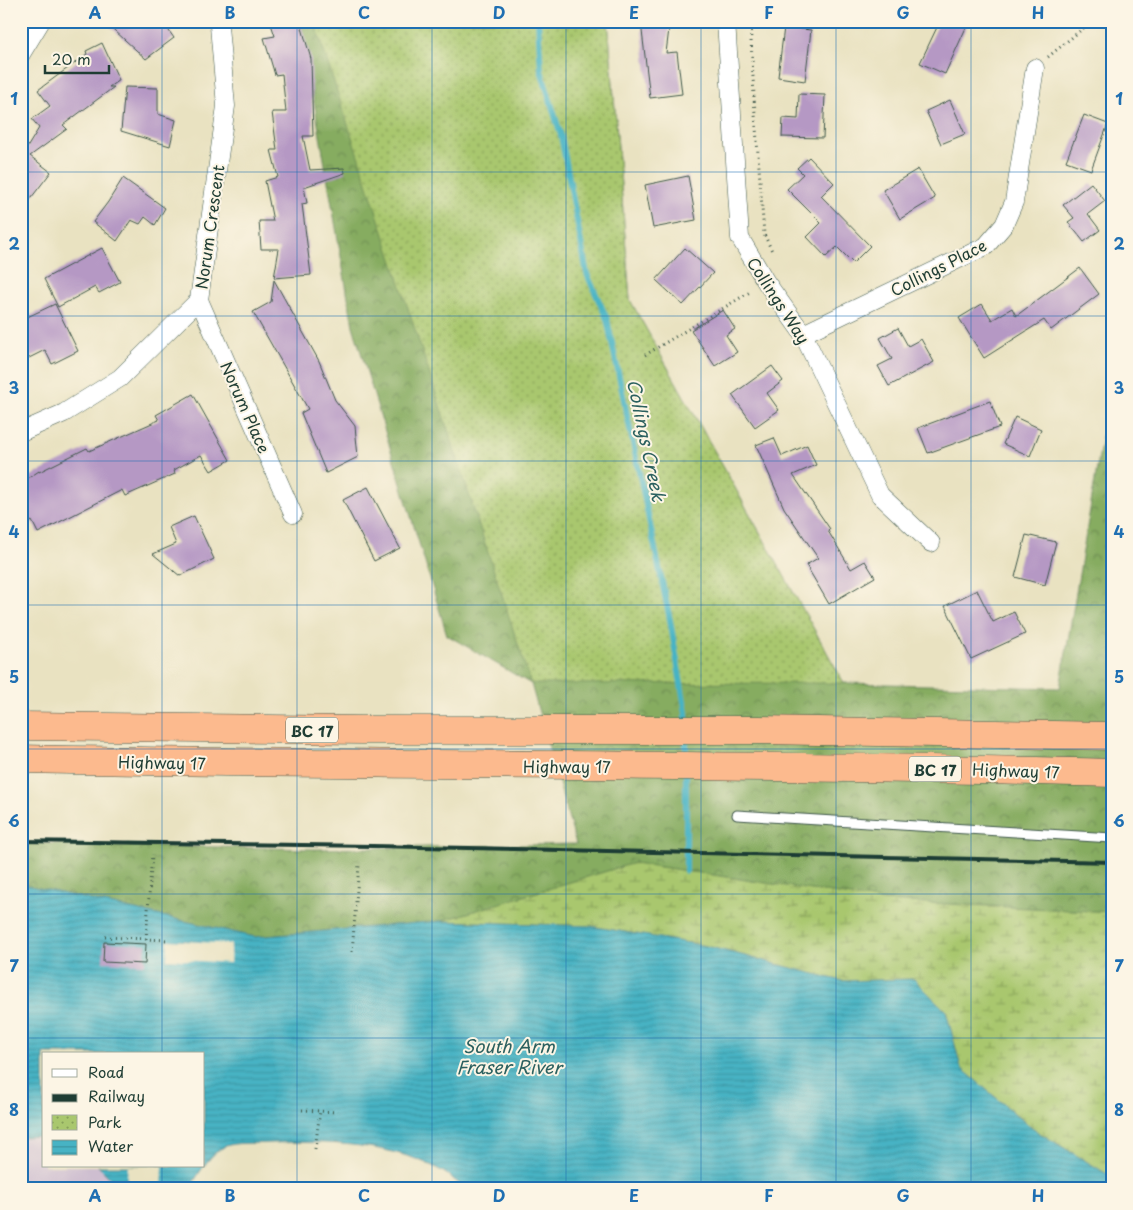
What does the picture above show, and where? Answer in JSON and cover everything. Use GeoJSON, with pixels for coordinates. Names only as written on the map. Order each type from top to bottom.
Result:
{"type":"FeatureCollection","features":[{"type":"Feature","properties":{"kind":"highway","name":"Highway 17"},"geometry":{"type":"LineString","coordinates":[[21,726],[361,730],[760,730],[1112,736]]}},
{"type":"Feature","properties":{"kind":"highway","name":"Highway 17"},"geometry":{"type":"LineString","coordinates":[[21,759],[242,763],[961,769],[1112,773]]}},
{"type":"Feature","properties":{"kind":"street"},"geometry":{"type":"LineString","coordinates":[[21,54],[41,21]]}},
{"type":"Feature","properties":{"kind":"street","name":"Norum Crescent"},"geometry":{"type":"LineString","coordinates":[[21,432],[64,413],[120,378],[199,300],[226,106],[219,26],[216,21]]}},
{"type":"Feature","properties":{"kind":"street","name":"Collings Way"},"geometry":{"type":"LineString","coordinates":[[726,21],[740,238],[766,282],[803,334],[880,495],[931,543]]}},
{"type":"Feature","properties":{"kind":"street","name":"Collings Place"},"geometry":{"type":"LineString","coordinates":[[803,334],[986,246],[1004,225],[1014,202],[1035,68]]}},
{"type":"Feature","properties":{"kind":"street","name":"Norum Place"},"geometry":{"type":"LineString","coordinates":[[199,300],[293,514]]}},
{"type":"Feature","properties":{"kind":"lane"},"geometry":{"type":"LineString","coordinates":[[738,815],[1112,838]]}},
{"type":"Feature","properties":{"kind":"path"},"geometry":{"type":"LineString","coordinates":[[750,21],[764,234],[772,251]]}},
{"type":"Feature","properties":{"kind":"path"},"geometry":{"type":"LineString","coordinates":[[1035,68],[1092,21]]}},
{"type":"Feature","properties":{"kind":"path"},"geometry":{"type":"LineString","coordinates":[[645,355],[766,282]]}},
{"type":"Feature","properties":{"kind":"path"},"geometry":{"type":"LineString","coordinates":[[146,939],[152,854]]}},
{"type":"Feature","properties":{"kind":"path"},"geometry":{"type":"LineString","coordinates":[[352,952],[359,865]]}},
{"type":"Feature","properties":{"kind":"path"},"geometry":{"type":"LineString","coordinates":[[105,937],[168,940]]}},
{"type":"Feature","properties":{"kind":"path"},"geometry":{"type":"LineString","coordinates":[[302,1110],[337,1112]]}},
{"type":"Feature","properties":{"kind":"path"},"geometry":{"type":"LineString","coordinates":[[315,1149],[320,1111]]}},
{"type":"Feature","properties":{"kind":"shaded area"},"geometry":{"type":"Polygon","coordinates":[[[42,1136],[42,1168],[100,1168],[121,1189],[21,1189],[21,1137],[42,1136]]]}},
{"type":"Feature","properties":{"kind":"green space"},"geometry":{"type":"Polygon","coordinates":[[[300,21],[608,21],[630,300],[844,683],[1060,688],[1112,378],[1112,912],[884,901],[634,863],[441,921],[255,937],[21,884],[21,843],[316,849],[576,844],[531,684],[447,635],[353,326],[300,21]]]}},
{"type":"Feature","properties":{"kind":"green space"},"geometry":{"type":"Polygon","coordinates":[[[314,21],[608,21],[630,300],[844,683],[531,684],[314,21]]]}},
{"type":"Feature","properties":{"kind":"green space"},"geometry":{"type":"Polygon","coordinates":[[[634,863],[884,901],[1112,912],[1112,1177],[1033,1129],[961,1068],[946,1011],[914,979],[842,981],[706,946],[590,926],[441,921],[634,863]]]}},
{"type":"Feature","properties":{"kind":"water","name":"South Arm Fraser River"},"geometry":{"type":"Polygon","coordinates":[[[21,884],[255,937],[441,921],[590,926],[706,946],[842,981],[914,979],[946,1011],[961,1068],[1033,1129],[1112,1177],[1112,1189],[466,1189],[442,1171],[423,1162],[381,1149],[292,1142],[229,1145],[217,1152],[205,1165],[205,1052],[42,1052],[42,1136],[21,1137],[21,884]]]}},
{"type":"Feature","properties":{"kind":"water","name":"South Arm Fraser River"},"geometry":{"type":"Polygon","coordinates":[[[100,1168],[203,1168],[189,1189],[121,1189],[100,1168]]]}},
{"type":"Feature","properties":{"kind":"pier"},"geometry":{"type":"Polygon","coordinates":[[[168,940],[231,944],[230,963],[167,959],[168,940]]]}},
{"type":"Feature","properties":{"kind":"pier"},"geometry":{"type":"Polygon","coordinates":[[[128,1168],[163,1168],[162,1189],[126,1189],[128,1168]]]}},
{"type":"Feature","properties":{"kind":"building"},"geometry":{"type":"Polygon","coordinates":[[[104,21],[162,21],[174,38],[146,59],[104,21]]]}},
{"type":"Feature","properties":{"kind":"building"},"geometry":{"type":"Polygon","coordinates":[[[270,21],[300,21],[311,59],[313,136],[303,136],[310,170],[344,168],[345,173],[304,187],[307,203],[302,204],[311,275],[274,278],[279,249],[261,249],[259,221],[273,221],[265,181],[278,177],[271,150],[277,150],[272,112],[286,112],[282,74],[275,75],[264,38],[275,36],[270,21]]]}},
{"type":"Feature","properties":{"kind":"building"},"geometry":{"type":"Polygon","coordinates":[[[644,21],[670,21],[666,53],[677,52],[682,94],[650,98],[642,31],[644,21]]]}},
{"type":"Feature","properties":{"kind":"building"},"geometry":{"type":"Polygon","coordinates":[[[940,21],[969,21],[945,74],[920,63],[940,21]]]}},
{"type":"Feature","properties":{"kind":"building"},"geometry":{"type":"Polygon","coordinates":[[[784,27],[811,30],[805,81],[778,77],[784,27]]]}},
{"type":"Feature","properties":{"kind":"building"},"geometry":{"type":"Polygon","coordinates":[[[102,43],[119,80],[109,87],[114,87],[63,125],[67,129],[30,156],[51,172],[21,211],[21,148],[25,151],[39,128],[32,119],[50,106],[38,90],[87,54],[86,51],[102,43]]]}},
{"type":"Feature","properties":{"kind":"building"},"geometry":{"type":"Polygon","coordinates":[[[125,87],[158,88],[158,114],[176,120],[170,146],[121,131],[125,87]]]}},
{"type":"Feature","properties":{"kind":"building"},"geometry":{"type":"Polygon","coordinates":[[[799,94],[825,95],[823,138],[782,137],[783,118],[798,119],[799,94]]]}},
{"type":"Feature","properties":{"kind":"building"},"geometry":{"type":"Polygon","coordinates":[[[950,100],[965,134],[941,144],[926,111],[950,100]]]}},
{"type":"Feature","properties":{"kind":"building"},"geometry":{"type":"Polygon","coordinates":[[[1084,115],[1108,124],[1091,170],[1066,161],[1084,115]]]}},
{"type":"Feature","properties":{"kind":"building"},"geometry":{"type":"Polygon","coordinates":[[[809,157],[834,183],[821,196],[870,246],[853,263],[837,247],[826,257],[807,237],[821,223],[787,189],[803,174],[797,168],[809,157]]]}},
{"type":"Feature","properties":{"kind":"building"},"geometry":{"type":"Polygon","coordinates":[[[918,169],[935,198],[900,219],[883,190],[918,169]]]}},
{"type":"Feature","properties":{"kind":"building"},"geometry":{"type":"Polygon","coordinates":[[[688,176],[696,220],[653,228],[645,185],[688,176]]]}},
{"type":"Feature","properties":{"kind":"building"},"geometry":{"type":"Polygon","coordinates":[[[123,178],[165,208],[155,225],[145,217],[140,224],[131,220],[117,241],[93,222],[123,178]]]}},
{"type":"Feature","properties":{"kind":"building"},"geometry":{"type":"Polygon","coordinates":[[[1091,183],[1105,201],[1088,214],[1100,230],[1084,242],[1068,222],[1074,218],[1063,205],[1091,183]]]}},
{"type":"Feature","properties":{"kind":"building"},"geometry":{"type":"Polygon","coordinates":[[[102,248],[120,282],[99,293],[95,287],[58,307],[44,279],[102,248]]]}},
{"type":"Feature","properties":{"kind":"building"},"geometry":{"type":"Polygon","coordinates":[[[685,248],[713,273],[683,305],[656,280],[685,248]]]}},
{"type":"Feature","properties":{"kind":"building"},"geometry":{"type":"Polygon","coordinates":[[[1080,268],[1099,294],[1051,330],[1044,320],[984,358],[959,318],[982,304],[992,320],[1012,308],[1016,316],[1080,268]]]}},
{"type":"Feature","properties":{"kind":"building"},"geometry":{"type":"Polygon","coordinates":[[[274,280],[319,361],[335,400],[355,426],[358,457],[326,473],[301,413],[308,409],[253,312],[271,302],[274,280]]]}},
{"type":"Feature","properties":{"kind":"building"},"geometry":{"type":"Polygon","coordinates":[[[55,304],[78,351],[52,364],[45,350],[21,362],[21,320],[55,304]]]}},
{"type":"Feature","properties":{"kind":"building"},"geometry":{"type":"Polygon","coordinates":[[[723,310],[735,329],[726,335],[737,352],[715,366],[691,330],[723,310]]]}},
{"type":"Feature","properties":{"kind":"building"},"geometry":{"type":"Polygon","coordinates":[[[898,328],[908,346],[921,339],[934,362],[889,386],[878,366],[892,359],[880,338],[898,328]]]}},
{"type":"Feature","properties":{"kind":"building"},"geometry":{"type":"Polygon","coordinates":[[[772,366],[783,381],[767,393],[779,410],[755,427],[732,395],[772,366]]]}},
{"type":"Feature","properties":{"kind":"building"},"geometry":{"type":"Polygon","coordinates":[[[193,394],[230,460],[211,471],[201,455],[174,470],[175,474],[125,496],[122,490],[38,533],[32,521],[21,527],[21,483],[39,471],[87,448],[89,451],[159,420],[156,415],[193,394]]]}},
{"type":"Feature","properties":{"kind":"building"},"geometry":{"type":"Polygon","coordinates":[[[990,401],[1000,427],[928,453],[918,428],[990,401]]]}},
{"type":"Feature","properties":{"kind":"building"},"geometry":{"type":"Polygon","coordinates":[[[1015,417],[1041,429],[1030,456],[1003,444],[1015,417]]]}},
{"type":"Feature","properties":{"kind":"building"},"geometry":{"type":"Polygon","coordinates":[[[774,438],[782,456],[807,445],[816,465],[793,475],[830,529],[828,531],[851,569],[865,561],[875,577],[829,604],[806,565],[818,558],[784,508],[756,445],[774,438]]]}},
{"type":"Feature","properties":{"kind":"building"},"geometry":{"type":"Polygon","coordinates":[[[368,487],[400,548],[374,561],[343,500],[368,487]]]}},
{"type":"Feature","properties":{"kind":"building"},"geometry":{"type":"Polygon","coordinates":[[[194,516],[214,559],[180,576],[153,554],[176,544],[169,527],[194,516]]]}},
{"type":"Feature","properties":{"kind":"building"},"geometry":{"type":"Polygon","coordinates":[[[1026,535],[1056,542],[1045,585],[1015,577],[1026,535]]]}},
{"type":"Feature","properties":{"kind":"building"},"geometry":{"type":"Polygon","coordinates":[[[977,590],[993,622],[1014,612],[1025,634],[971,659],[945,606],[977,590]]]}},
{"type":"Feature","properties":{"kind":"building"},"geometry":{"type":"Polygon","coordinates":[[[104,942],[146,944],[145,964],[103,962],[104,942]]]}},
{"type":"Feature","properties":{"kind":"waterway","name":"Collings Creek"},"geometry":{"type":"LineString","coordinates":[[538,21],[541,70],[561,136],[587,274],[607,319],[670,620],[686,713],[686,725]]}},
{"type":"Feature","properties":{"kind":"waterway","name":"Collings Creek"},"geometry":{"type":"LineString","coordinates":[[686,737],[686,760]]}},
{"type":"Feature","properties":{"kind":"waterway","name":"Collings Creek"},"geometry":{"type":"LineString","coordinates":[[686,772],[686,871]]}},
{"type":"Feature","properties":{"kind":"railway"},"geometry":{"type":"LineString","coordinates":[[21,841],[373,846],[1112,862]]}}]}
